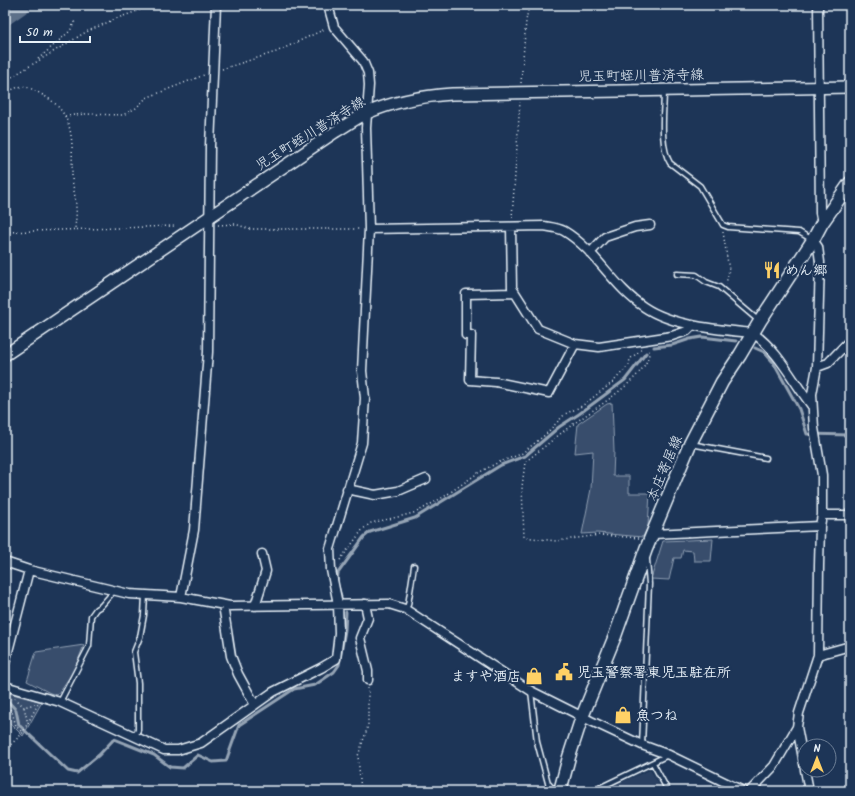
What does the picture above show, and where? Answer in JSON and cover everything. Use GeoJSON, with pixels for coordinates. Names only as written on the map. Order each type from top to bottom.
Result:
{"type":"FeatureCollection","features":[{"type":"Feature","properties":{"kind":"main road","name":"児玉町蛭川普済寺線"},"geometry":{"type":"LineString","coordinates":[[5,355],[184,234],[210,221],[335,132],[366,114],[387,105],[430,95],[520,92],[850,87]]}},
{"type":"Feature","properties":{"kind":"main road","name":"本庄寄居線"},"geometry":{"type":"LineString","coordinates":[[560,791],[582,717],[615,636],[650,541],[690,444],[722,382],[822,223],[850,183]]}},
{"type":"Feature","properties":{"kind":"street"},"geometry":{"type":"LineString","coordinates":[[181,597],[194,530],[208,352],[210,146],[216,5]]}},
{"type":"Feature","properties":{"kind":"street"},"geometry":{"type":"LineString","coordinates":[[5,686],[40,700],[60,702],[164,750],[178,750],[201,743],[273,692],[336,659],[339,633],[338,604],[331,570],[330,550],[362,443],[365,398],[362,371],[369,229],[366,114],[369,84],[368,73],[363,61],[334,27],[328,5]]}},
{"type":"Feature","properties":{"kind":"street"},"geometry":{"type":"LineString","coordinates":[[818,5],[820,213],[822,223]]}},
{"type":"Feature","properties":{"kind":"street"},"geometry":{"type":"LineString","coordinates":[[590,253],[606,237],[650,225]]}},
{"type":"Feature","properties":{"kind":"street"},"geometry":{"type":"LineString","coordinates":[[369,229],[544,226],[563,231],[583,245],[630,297],[645,308],[667,318],[693,325],[753,333],[773,350],[812,406]]}},
{"type":"Feature","properties":{"kind":"street"},"geometry":{"type":"LineString","coordinates":[[511,227],[512,288],[538,329],[575,344],[599,347],[672,336],[687,331],[693,325]]}},
{"type":"Feature","properties":{"kind":"street"},"geometry":{"type":"LineString","coordinates":[[799,738],[797,727],[799,713],[818,655],[820,526],[822,515],[822,475],[812,406],[812,394],[817,367],[820,262],[818,247],[812,240]]}},
{"type":"Feature","properties":{"kind":"street"},"geometry":{"type":"LineString","coordinates":[[515,293],[466,294],[466,335],[471,335],[470,380],[496,382],[549,393],[575,344]]}},
{"type":"Feature","properties":{"kind":"street"},"geometry":{"type":"LineString","coordinates":[[817,367],[828,364],[850,340]]}},
{"type":"Feature","properties":{"kind":"street"},"geometry":{"type":"LineString","coordinates":[[347,489],[375,496],[398,491],[426,479]]}},
{"type":"Feature","properties":{"kind":"street"},"geometry":{"type":"LineString","coordinates":[[822,515],[850,515]]}},
{"type":"Feature","properties":{"kind":"street"},"geometry":{"type":"LineString","coordinates":[[650,541],[820,526]]}},
{"type":"Feature","properties":{"kind":"street"},"geometry":{"type":"LineString","coordinates":[[255,606],[266,571],[262,554]]}},
{"type":"Feature","properties":{"kind":"street"},"geometry":{"type":"LineString","coordinates":[[5,562],[29,570],[129,594],[181,597],[230,606],[389,604],[405,609],[531,691],[582,717],[642,745],[668,755],[743,791]]}},
{"type":"Feature","properties":{"kind":"street"},"geometry":{"type":"LineString","coordinates":[[5,661],[29,570]]}},
{"type":"Feature","properties":{"kind":"street"},"geometry":{"type":"LineString","coordinates":[[365,604],[368,618],[360,638],[368,671],[368,680]]}},
{"type":"Feature","properties":{"kind":"street"},"geometry":{"type":"LineString","coordinates":[[223,605],[231,656],[238,674],[255,705]]}},
{"type":"Feature","properties":{"kind":"street"},"geometry":{"type":"LineString","coordinates":[[818,655],[850,646]]}},
{"type":"Feature","properties":{"kind":"street"},"geometry":{"type":"LineString","coordinates":[[750,791],[774,766],[797,727]]}},
{"type":"Feature","properties":{"kind":"street"},"geometry":{"type":"LineString","coordinates":[[807,778],[809,791]]}},
{"type":"Feature","properties":{"kind":"lane"},"geometry":{"type":"LineString","coordinates":[[664,90],[664,139],[668,159],[670,163],[700,186],[724,224],[728,227],[799,232],[812,240]]}},
{"type":"Feature","properties":{"kind":"lane"},"geometry":{"type":"LineString","coordinates":[[677,274],[700,277],[706,282],[723,290],[760,321]]}},
{"type":"Feature","properties":{"kind":"lane"},"geometry":{"type":"LineString","coordinates":[[690,444],[766,458]]}},
{"type":"Feature","properties":{"kind":"lane"},"geometry":{"type":"LineString","coordinates":[[642,745],[650,541]]}},
{"type":"Feature","properties":{"kind":"lane"},"geometry":{"type":"LineString","coordinates":[[405,609],[408,605],[414,566]]}},
{"type":"Feature","properties":{"kind":"lane"},"geometry":{"type":"LineString","coordinates":[[60,702],[89,646],[91,616],[114,591]]}},
{"type":"Feature","properties":{"kind":"lane"},"geometry":{"type":"LineString","coordinates":[[135,736],[138,730],[138,683],[134,652],[140,637],[145,595]]}},
{"type":"Feature","properties":{"kind":"lane"},"geometry":{"type":"LineString","coordinates":[[531,691],[537,742],[548,783],[555,791]]}},
{"type":"Feature","properties":{"kind":"lane"},"geometry":{"type":"LineString","coordinates":[[593,791],[668,755]]}},
{"type":"Feature","properties":{"kind":"lane"},"geometry":{"type":"LineString","coordinates":[[652,763],[668,791]]}},
{"type":"Feature","properties":{"kind":"path"},"geometry":{"type":"LineString","coordinates":[[5,80],[86,32],[115,19],[154,5]]}},
{"type":"Feature","properties":{"kind":"path"},"geometry":{"type":"LineString","coordinates":[[511,227],[520,92],[526,21],[529,5]]}},
{"type":"Feature","properties":{"kind":"path"},"geometry":{"type":"LineString","coordinates":[[35,62],[70,31],[75,21]]}},
{"type":"Feature","properties":{"kind":"path"},"geometry":{"type":"LineString","coordinates":[[65,116],[84,114],[124,115],[136,108],[146,98],[212,72],[276,52],[333,24]]}},
{"type":"Feature","properties":{"kind":"path"},"geometry":{"type":"LineString","coordinates":[[5,93],[18,86],[30,87],[48,97],[65,116],[71,132],[72,141],[72,180],[77,210],[75,230]]}},
{"type":"Feature","properties":{"kind":"path"},"geometry":{"type":"LineString","coordinates":[[210,221],[235,224],[250,229],[369,229]]}},
{"type":"Feature","properties":{"kind":"path"},"geometry":{"type":"LineString","coordinates":[[723,290],[729,270],[723,236],[724,224]]}},
{"type":"Feature","properties":{"kind":"path"},"geometry":{"type":"LineString","coordinates":[[5,232],[173,226],[184,234]]}},
{"type":"Feature","properties":{"kind":"path"},"geometry":{"type":"LineString","coordinates":[[648,339],[650,352],[644,366],[628,384],[575,422],[525,462],[522,487],[524,536],[556,541],[600,535],[650,541]]}},
{"type":"Feature","properties":{"kind":"path"},"geometry":{"type":"LineString","coordinates":[[331,570],[363,528],[371,523],[417,512],[445,496],[478,473],[497,463],[521,454],[531,447],[565,414],[582,406],[613,382],[629,365],[630,359],[642,350],[648,339]]}},
{"type":"Feature","properties":{"kind":"path"},"geometry":{"type":"LineString","coordinates":[[361,791],[358,756],[368,726],[368,680]]}},
{"type":"Feature","properties":{"kind":"path"},"geometry":{"type":"LineString","coordinates":[[14,697],[5,704],[12,712],[16,726],[23,733]]}},
{"type":"Feature","properties":{"kind":"path"},"geometry":{"type":"LineString","coordinates":[[28,725],[24,707],[40,700]]}},
{"type":"Feature","properties":{"kind":"path"},"geometry":{"type":"LineString","coordinates":[[5,750],[23,733],[40,700]]}},
{"type":"Feature","properties":{"kind":"shaded area"},"geometry":{"type":"Polygon","coordinates":[[[612,403],[614,451],[613,476],[629,476],[629,493],[650,493],[648,526],[643,537],[597,533],[582,534],[591,489],[593,451],[575,453],[578,424],[607,404],[612,403]]]}},
{"type":"Feature","properties":{"kind":"shaded area"},"geometry":{"type":"Polygon","coordinates":[[[713,539],[711,561],[694,561],[693,551],[683,550],[681,558],[674,558],[669,580],[651,579],[663,541],[713,539]]]}},
{"type":"Feature","properties":{"kind":"shaded area"},"geometry":{"type":"Polygon","coordinates":[[[84,645],[74,671],[57,695],[27,681],[36,652],[84,645]]]}},
{"type":"Feature","properties":{"kind":"shaded area"},"geometry":{"type":"Polygon","coordinates":[[[5,692],[42,702],[23,736],[5,720],[5,692]]]}},
{"type":"Feature","properties":{"kind":"shaded area"},"geometry":{"type":"Polygon","coordinates":[[[650,770],[663,791],[610,791],[608,788],[650,770]]]}},
{"type":"Feature","properties":{"kind":"waterway"},"geometry":{"type":"LineString","coordinates":[[5,17],[22,5]]}},
{"type":"Feature","properties":{"kind":"waterway"},"geometry":{"type":"LineString","coordinates":[[654,347],[672,345],[702,337],[736,341]]}},
{"type":"Feature","properties":{"kind":"waterway"},"geometry":{"type":"LineString","coordinates":[[755,348],[764,352],[773,362],[799,409],[807,434],[850,435]]}},
{"type":"Feature","properties":{"kind":"waterway"},"geometry":{"type":"LineString","coordinates":[[341,596],[337,583],[338,573],[364,537],[370,532],[415,518],[501,465],[525,456],[559,427],[625,380],[646,353]]}},
{"type":"Feature","properties":{"kind":"waterway"},"geometry":{"type":"LineString","coordinates":[[5,698],[16,710],[19,725],[68,771],[77,773],[99,755],[114,739],[154,755],[170,767],[183,768],[198,755],[213,762],[226,761],[239,725],[294,689],[315,685],[334,672],[339,665],[345,630],[346,612]]}},
{"type":"Feature","properties":{"kind":"waterway"},"geometry":{"type":"LineString","coordinates":[[5,788],[18,791]]}},
{"type":"Feature","properties":{"kind":"place","name":"めん郷"},"geometry":{"type":"Point","coordinates":[772,270]}},
{"type":"Feature","properties":{"kind":"place","name":"児玉警察署東児玉駐在所"},"geometry":{"type":"Point","coordinates":[564,672]}},
{"type":"Feature","properties":{"kind":"place","name":"ますや酒店"},"geometry":{"type":"Point","coordinates":[534,676]}},
{"type":"Feature","properties":{"kind":"place","name":"魚つね"},"geometry":{"type":"Point","coordinates":[623,715]}}]}
